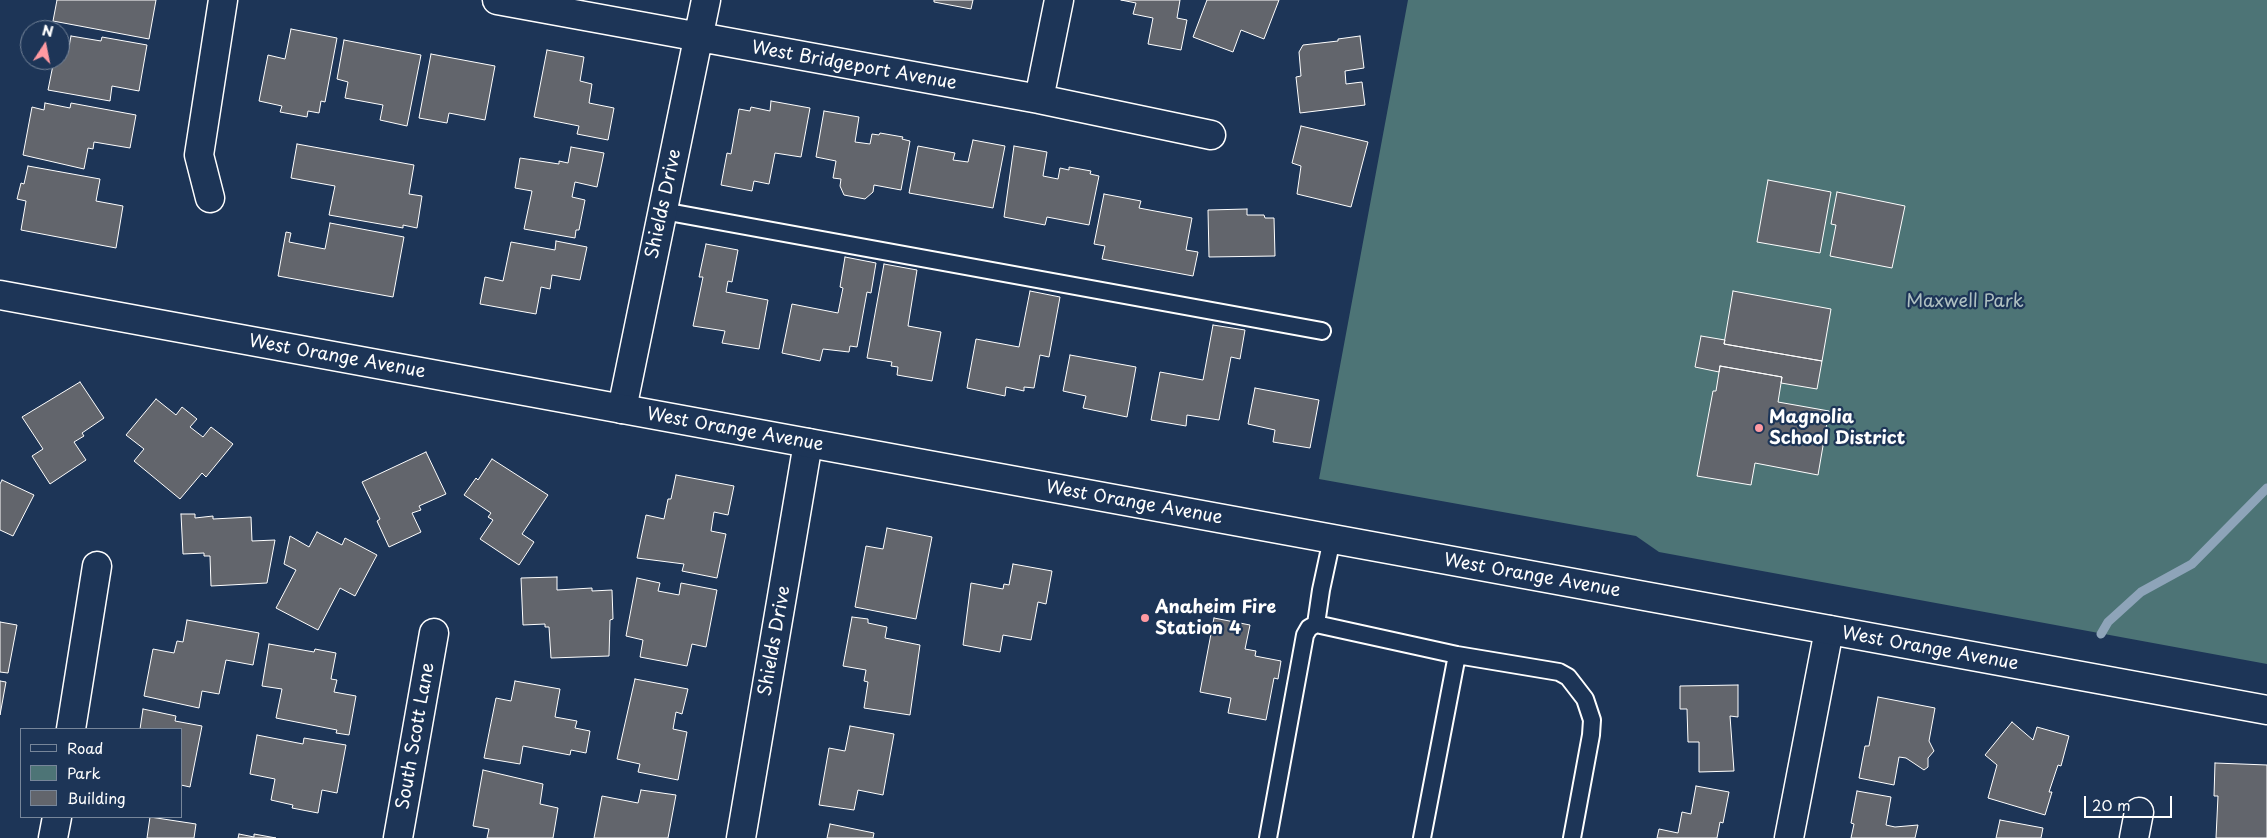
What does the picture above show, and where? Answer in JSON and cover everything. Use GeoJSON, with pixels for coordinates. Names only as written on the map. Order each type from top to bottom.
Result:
{"type":"FeatureCollection","features":[{"type":"Feature","properties":{"kind":"street"},"geometry":{"type":"LineString","coordinates":[[210,198],[199,155],[223,0]]}},
{"type":"Feature","properties":{"kind":"street","name":"West Bridgeport Avenue"},"geometry":{"type":"LineString","coordinates":[[497,0],[1039,99],[1211,135]]}},
{"type":"Feature","properties":{"kind":"street","name":"Shields Drive"},"geometry":{"type":"LineString","coordinates":[[622,409],[706,0]]}},
{"type":"Feature","properties":{"kind":"street"},"geometry":{"type":"LineString","coordinates":[[1039,99],[1059,0]]}},
{"type":"Feature","properties":{"kind":"street","name":"West Orange Avenue"},"geometry":{"type":"LineString","coordinates":[[0,295],[2267,710]]}},
{"type":"Feature","properties":{"kind":"street","name":"Shields Drive"},"geometry":{"type":"LineString","coordinates":[[741,838],[808,443]]}},
{"type":"Feature","properties":{"kind":"street"},"geometry":{"type":"LineString","coordinates":[[71,728],[97,566]]}},
{"type":"Feature","properties":{"kind":"street"},"geometry":{"type":"LineString","coordinates":[[1789,838],[1829,630]]}},
{"type":"Feature","properties":{"kind":"street","name":"South Scott Lane"},"geometry":{"type":"LineString","coordinates":[[398,838],[434,633]]}},
{"type":"Feature","properties":{"kind":"street"},"geometry":{"type":"LineString","coordinates":[[2134,838],[2139,812]]}},
{"type":"Feature","properties":{"kind":"street"},"geometry":{"type":"LineString","coordinates":[[53,838],[56,818]]}},
{"type":"Feature","properties":{"kind":"lane"},"geometry":{"type":"LineString","coordinates":[[662,211],[1322,330]]}},
{"type":"Feature","properties":{"kind":"lane"},"geometry":{"type":"LineString","coordinates":[[1316,624],[1332,539]]}},
{"type":"Feature","properties":{"kind":"lane"},"geometry":{"type":"LineString","coordinates":[[1268,838],[1305,635],[1309,628],[1316,624],[1457,655],[1559,672],[1576,685],[1585,699],[1592,720],[1591,735],[1572,838]]}},
{"type":"Feature","properties":{"kind":"lane"},"geometry":{"type":"LineString","coordinates":[[1422,838],[1457,655]]}},
{"type":"Feature","properties":{"kind":"green space","name":"Maxwell Park"},"geometry":{"type":"Polygon","coordinates":[[[1408,0],[2267,0],[2267,664],[1659,552],[1636,536],[1319,479],[1408,0]]]}},
{"type":"Feature","properties":{"kind":"building"},"geometry":{"type":"Polygon","coordinates":[[[57,0],[156,0],[149,39],[70,24],[70,20],[53,20],[57,0]]]}},
{"type":"Feature","properties":{"kind":"building"},"geometry":{"type":"Polygon","coordinates":[[[934,0],[973,0],[971,9],[934,2],[934,0]]]}},
{"type":"Feature","properties":{"kind":"building"},"geometry":{"type":"Polygon","coordinates":[[[1121,0],[1180,0],[1177,18],[1187,20],[1181,50],[1148,44],[1153,18],[1133,14],[1136,3],[1121,0]]]}},
{"type":"Feature","properties":{"kind":"building"},"geometry":{"type":"Polygon","coordinates":[[[1207,0],[1279,0],[1264,39],[1241,30],[1233,52],[1193,37],[1207,0]]]}},
{"type":"Feature","properties":{"kind":"building"},"geometry":{"type":"Polygon","coordinates":[[[291,29],[337,38],[325,102],[321,101],[319,113],[308,111],[307,117],[280,112],[282,106],[259,101],[268,55],[285,59],[291,29]]]}},
{"type":"Feature","properties":{"kind":"building"},"geometry":{"type":"Polygon","coordinates":[[[71,36],[101,41],[102,37],[147,45],[139,91],[112,86],[110,101],[48,90],[52,70],[70,70],[71,36]]]}},
{"type":"Feature","properties":{"kind":"building"},"geometry":{"type":"Polygon","coordinates":[[[1360,36],[1364,68],[1345,71],[1346,84],[1362,82],[1365,105],[1300,113],[1296,77],[1301,76],[1299,52],[1303,45],[1338,41],[1338,39],[1360,36]]]}},
{"type":"Feature","properties":{"kind":"building"},"geometry":{"type":"Polygon","coordinates":[[[344,40],[421,55],[407,126],[380,120],[383,105],[345,98],[348,82],[337,79],[344,40]]]}},
{"type":"Feature","properties":{"kind":"building"},"geometry":{"type":"Polygon","coordinates":[[[547,50],[584,57],[580,81],[592,84],[589,103],[614,108],[608,140],[577,134],[579,126],[534,117],[547,50]]]}},
{"type":"Feature","properties":{"kind":"building"},"geometry":{"type":"Polygon","coordinates":[[[431,54],[495,66],[485,120],[449,113],[447,123],[419,118],[431,54]]]}},
{"type":"Feature","properties":{"kind":"building"},"geometry":{"type":"Polygon","coordinates":[[[771,101],[810,108],[801,157],[775,153],[769,184],[754,181],[752,191],[721,185],[727,153],[731,154],[739,109],[750,111],[751,107],[770,111],[771,101]]]}},
{"type":"Feature","properties":{"kind":"building"},"geometry":{"type":"Polygon","coordinates":[[[45,103],[70,108],[71,103],[136,115],[130,148],[94,142],[93,149],[88,148],[84,169],[23,155],[32,107],[44,110],[45,103]]]}},
{"type":"Feature","properties":{"kind":"building"},"geometry":{"type":"Polygon","coordinates":[[[824,111],[859,117],[855,142],[870,144],[872,134],[879,135],[880,133],[903,137],[902,139],[910,141],[901,190],[874,185],[873,192],[865,199],[844,195],[840,186],[841,179],[833,178],[836,161],[816,157],[824,111]]]}},
{"type":"Feature","properties":{"kind":"building"},"geometry":{"type":"Polygon","coordinates":[[[1301,126],[1368,142],[1351,207],[1297,194],[1301,166],[1292,163],[1301,126]]]}},
{"type":"Feature","properties":{"kind":"building"},"geometry":{"type":"Polygon","coordinates":[[[973,140],[1005,146],[993,208],[909,193],[918,146],[955,153],[953,160],[968,162],[973,140]]]}},
{"type":"Feature","properties":{"kind":"building"},"geometry":{"type":"Polygon","coordinates":[[[297,144],[414,165],[409,194],[422,196],[417,228],[403,225],[403,228],[329,215],[335,186],[291,178],[297,144]]]}},
{"type":"Feature","properties":{"kind":"building"},"geometry":{"type":"Polygon","coordinates":[[[1014,146],[1047,152],[1043,176],[1058,179],[1060,168],[1069,170],[1069,167],[1091,171],[1090,174],[1099,176],[1089,225],[1047,217],[1045,225],[1004,217],[1014,146]]]}},
{"type":"Feature","properties":{"kind":"building"},"geometry":{"type":"Polygon","coordinates":[[[571,147],[604,153],[597,187],[575,182],[572,197],[585,200],[579,230],[576,230],[575,238],[524,229],[532,191],[515,188],[520,158],[559,164],[559,161],[568,163],[571,147]]]}},
{"type":"Feature","properties":{"kind":"building"},"geometry":{"type":"Polygon","coordinates":[[[28,166],[100,179],[96,201],[123,206],[116,248],[21,230],[26,201],[17,199],[21,183],[24,184],[28,166]]]}},
{"type":"Feature","properties":{"kind":"building"},"geometry":{"type":"Polygon","coordinates":[[[1768,180],[1831,192],[1820,253],[1757,242],[1768,180]]]}},
{"type":"Feature","properties":{"kind":"building"},"geometry":{"type":"Polygon","coordinates":[[[1837,192],[1905,206],[1892,268],[1830,256],[1836,225],[1831,224],[1837,192]]]}},
{"type":"Feature","properties":{"kind":"building"},"geometry":{"type":"Polygon","coordinates":[[[1104,194],[1141,201],[1139,208],[1192,218],[1186,250],[1198,252],[1193,276],[1102,259],[1105,246],[1094,244],[1104,194]]]}},
{"type":"Feature","properties":{"kind":"building"},"geometry":{"type":"Polygon","coordinates":[[[1247,209],[1247,215],[1264,215],[1265,218],[1274,218],[1275,256],[1209,257],[1208,210],[1247,209]]]}},
{"type":"Feature","properties":{"kind":"building"},"geometry":{"type":"Polygon","coordinates":[[[330,223],[404,237],[393,297],[278,276],[286,232],[291,233],[289,242],[325,249],[330,223]]]}},
{"type":"Feature","properties":{"kind":"building"},"geometry":{"type":"Polygon","coordinates":[[[556,241],[587,247],[580,280],[552,275],[550,289],[541,287],[536,314],[480,304],[485,277],[503,281],[511,242],[555,250],[556,241]]]}},
{"type":"Feature","properties":{"kind":"building"},"geometry":{"type":"Polygon","coordinates":[[[706,244],[738,250],[732,282],[728,281],[726,292],[768,300],[759,349],[722,343],[725,331],[693,326],[703,277],[699,277],[706,244]]]}},
{"type":"Feature","properties":{"kind":"building"},"geometry":{"type":"Polygon","coordinates":[[[845,257],[876,263],[871,293],[867,292],[857,347],[850,346],[849,352],[823,349],[820,361],[782,353],[792,304],[838,313],[843,288],[840,287],[845,257]]]}},
{"type":"Feature","properties":{"kind":"building"},"geometry":{"type":"Polygon","coordinates":[[[884,264],[917,270],[908,326],[941,332],[932,381],[897,375],[898,367],[891,366],[892,362],[867,358],[884,264]]]}},
{"type":"Feature","properties":{"kind":"building"},"geometry":{"type":"Polygon","coordinates":[[[1030,291],[1060,297],[1049,357],[1040,355],[1034,388],[1024,387],[1024,391],[1006,387],[1005,396],[967,388],[976,339],[1019,347],[1030,291]]]}},
{"type":"Feature","properties":{"kind":"building"},"geometry":{"type":"Polygon","coordinates":[[[1733,291],[1831,309],[1822,361],[1724,344],[1733,291]]]}},
{"type":"Feature","properties":{"kind":"building"},"geometry":{"type":"Polygon","coordinates":[[[1213,325],[1245,330],[1240,359],[1231,357],[1219,420],[1187,415],[1186,426],[1151,420],[1160,372],[1203,380],[1213,325]]]}},
{"type":"Feature","properties":{"kind":"building"},"geometry":{"type":"Polygon","coordinates":[[[1701,336],[1725,340],[1724,344],[1822,361],[1817,389],[1781,383],[1782,377],[1720,366],[1719,372],[1695,367],[1701,336]]]}},
{"type":"Feature","properties":{"kind":"building"},"geometry":{"type":"Polygon","coordinates":[[[1070,355],[1136,367],[1127,417],[1083,408],[1086,396],[1063,391],[1070,355]]]}},
{"type":"Feature","properties":{"kind":"building"},"geometry":{"type":"Polygon","coordinates":[[[1720,366],[1782,377],[1778,402],[1829,411],[1818,475],[1755,463],[1751,485],[1697,476],[1713,391],[1716,391],[1720,366]]]}},
{"type":"Feature","properties":{"kind":"building"},"geometry":{"type":"Polygon","coordinates":[[[80,382],[104,418],[82,433],[84,436],[74,442],[86,460],[50,484],[32,456],[43,449],[22,417],[80,382]]]}},
{"type":"Feature","properties":{"kind":"building"},"geometry":{"type":"Polygon","coordinates":[[[1255,388],[1319,400],[1310,448],[1273,442],[1275,430],[1248,424],[1255,388]]]}},
{"type":"Feature","properties":{"kind":"building"},"geometry":{"type":"Polygon","coordinates":[[[156,399],[176,415],[182,407],[197,419],[190,427],[203,437],[211,427],[233,444],[206,477],[202,473],[180,499],[134,461],[144,449],[126,435],[156,399]]]}},
{"type":"Feature","properties":{"kind":"building"},"geometry":{"type":"Polygon","coordinates":[[[426,452],[446,494],[419,506],[421,510],[412,513],[421,532],[389,547],[377,521],[380,519],[362,482],[426,452]]]}},
{"type":"Feature","properties":{"kind":"building"},"geometry":{"type":"Polygon","coordinates":[[[492,459],[548,495],[522,534],[534,542],[519,565],[480,539],[493,520],[488,517],[491,513],[464,495],[476,478],[478,480],[492,459]]]}},
{"type":"Feature","properties":{"kind":"building"},"geometry":{"type":"Polygon","coordinates":[[[676,475],[734,486],[728,515],[714,512],[711,531],[726,534],[717,578],[682,571],[684,564],[637,558],[646,515],[664,519],[676,475]]]}},
{"type":"Feature","properties":{"kind":"building"},"geometry":{"type":"Polygon","coordinates":[[[2,480],[34,495],[13,536],[0,530],[0,484],[2,480]]]}},
{"type":"Feature","properties":{"kind":"building"},"geometry":{"type":"Polygon","coordinates":[[[181,514],[195,514],[195,518],[213,516],[213,519],[251,517],[252,541],[275,540],[267,583],[211,586],[210,556],[204,556],[204,553],[183,554],[181,514]]]}},
{"type":"Feature","properties":{"kind":"building"},"geometry":{"type":"Polygon","coordinates":[[[887,528],[932,537],[916,619],[855,607],[866,546],[883,549],[887,528]]]}},
{"type":"Feature","properties":{"kind":"building"},"geometry":{"type":"Polygon","coordinates":[[[317,532],[342,545],[345,538],[377,555],[355,596],[340,588],[318,630],[276,608],[296,570],[284,564],[290,536],[309,547],[317,532]]]}},
{"type":"Feature","properties":{"kind":"building"},"geometry":{"type":"Polygon","coordinates":[[[1013,564],[1052,571],[1046,604],[1038,602],[1031,640],[1003,635],[1000,652],[963,645],[971,583],[1003,589],[1004,584],[1009,585],[1013,564]]]}},
{"type":"Feature","properties":{"kind":"building"},"geometry":{"type":"Polygon","coordinates":[[[557,577],[557,590],[592,588],[592,591],[612,590],[613,619],[610,620],[609,656],[551,658],[549,627],[545,627],[545,624],[523,625],[521,578],[557,577]]]}},
{"type":"Feature","properties":{"kind":"building"},"geometry":{"type":"Polygon","coordinates":[[[637,578],[660,583],[658,591],[679,595],[681,583],[717,590],[706,647],[692,644],[687,666],[640,657],[643,640],[626,636],[637,578]]]}},
{"type":"Feature","properties":{"kind":"building"},"geometry":{"type":"Polygon","coordinates":[[[852,617],[868,619],[868,623],[887,627],[885,638],[920,645],[910,715],[864,708],[868,682],[864,681],[866,670],[843,666],[852,617]]]}},
{"type":"Feature","properties":{"kind":"building"},"geometry":{"type":"Polygon","coordinates":[[[1214,618],[1250,625],[1245,649],[1256,651],[1255,656],[1281,661],[1278,679],[1274,678],[1266,720],[1228,713],[1231,698],[1200,692],[1214,618]]]}},
{"type":"Feature","properties":{"kind":"building"},"geometry":{"type":"Polygon","coordinates":[[[187,620],[259,633],[253,665],[226,660],[219,694],[202,691],[199,708],[144,696],[153,649],[174,653],[177,641],[183,642],[187,620]]]}},
{"type":"Feature","properties":{"kind":"building"},"geometry":{"type":"Polygon","coordinates":[[[0,622],[17,625],[8,673],[0,672],[0,622]]]}},
{"type":"Feature","properties":{"kind":"building"},"geometry":{"type":"Polygon","coordinates":[[[269,644],[314,652],[315,649],[336,653],[331,679],[337,680],[334,692],[356,696],[349,735],[336,733],[337,730],[276,718],[282,689],[262,686],[269,644]]]}},
{"type":"Feature","properties":{"kind":"building"},"geometry":{"type":"Polygon","coordinates":[[[635,679],[688,689],[682,714],[676,712],[673,729],[687,732],[678,780],[638,772],[640,764],[617,759],[635,679]]]}},
{"type":"Feature","properties":{"kind":"building"},"geometry":{"type":"Polygon","coordinates":[[[0,681],[6,682],[0,715],[0,681]]]}},
{"type":"Feature","properties":{"kind":"building"},"geometry":{"type":"Polygon","coordinates":[[[515,681],[560,689],[555,717],[577,721],[575,728],[590,731],[586,753],[571,750],[570,755],[523,746],[520,764],[484,758],[496,698],[511,701],[515,681]]]}},
{"type":"Feature","properties":{"kind":"building"},"geometry":{"type":"Polygon","coordinates":[[[1738,685],[1738,717],[1730,716],[1734,771],[1699,772],[1699,742],[1688,742],[1687,709],[1680,709],[1680,686],[1738,685]]]}},
{"type":"Feature","properties":{"kind":"building"},"geometry":{"type":"Polygon","coordinates":[[[1878,697],[1935,708],[1929,741],[1934,751],[1928,758],[1928,767],[1924,770],[1906,758],[1899,757],[1894,785],[1859,778],[1865,746],[1869,746],[1878,697]]]}},
{"type":"Feature","properties":{"kind":"building"},"geometry":{"type":"Polygon","coordinates":[[[143,709],[176,716],[175,721],[202,726],[190,787],[182,785],[182,728],[140,728],[143,709]]]}},
{"type":"Feature","properties":{"kind":"building"},"geometry":{"type":"Polygon","coordinates":[[[2012,722],[2033,740],[2037,727],[2069,736],[2061,766],[2058,765],[2049,792],[2052,792],[2045,815],[1988,798],[1997,765],[1985,755],[2012,722]]]}},
{"type":"Feature","properties":{"kind":"building"},"geometry":{"type":"Polygon","coordinates":[[[850,726],[894,734],[883,795],[858,790],[854,810],[819,805],[829,748],[845,751],[850,726]]]}},
{"type":"Feature","properties":{"kind":"building"},"geometry":{"type":"Polygon","coordinates":[[[257,735],[303,744],[304,738],[346,745],[337,793],[322,790],[318,813],[292,808],[293,805],[271,800],[275,779],[250,774],[257,735]]]}},
{"type":"Feature","properties":{"kind":"building"},"geometry":{"type":"Polygon","coordinates":[[[2215,763],[2267,765],[2267,838],[2216,838],[2218,796],[2214,796],[2215,763]]]}},
{"type":"Feature","properties":{"kind":"building"},"geometry":{"type":"Polygon","coordinates":[[[483,770],[543,784],[540,804],[558,808],[553,838],[487,838],[489,829],[473,826],[483,770]]]}},
{"type":"Feature","properties":{"kind":"building"},"geometry":{"type":"Polygon","coordinates":[[[1696,786],[1729,792],[1723,823],[1720,822],[1717,838],[1657,838],[1659,829],[1678,833],[1682,812],[1691,814],[1696,786]]]}},
{"type":"Feature","properties":{"kind":"building"},"geometry":{"type":"Polygon","coordinates":[[[641,790],[676,795],[668,838],[594,838],[602,796],[638,803],[641,790]]]}},
{"type":"Feature","properties":{"kind":"building"},"geometry":{"type":"Polygon","coordinates":[[[1857,791],[1891,797],[1886,825],[1895,827],[1918,825],[1915,838],[1851,838],[1854,824],[1851,823],[1857,791]]]}},
{"type":"Feature","properties":{"kind":"building"},"geometry":{"type":"Polygon","coordinates":[[[150,818],[196,824],[194,838],[147,838],[150,818]]]}},
{"type":"Feature","properties":{"kind":"building"},"geometry":{"type":"Polygon","coordinates":[[[2000,820],[2043,828],[2041,838],[1996,838],[2000,820]]]}},
{"type":"Feature","properties":{"kind":"building"},"geometry":{"type":"Polygon","coordinates":[[[830,824],[874,833],[873,838],[827,838],[830,824]]]}},
{"type":"Feature","properties":{"kind":"building"},"geometry":{"type":"Polygon","coordinates":[[[239,834],[254,837],[254,834],[276,838],[238,838],[239,834]]]}},
{"type":"Feature","properties":{"kind":"waterway"},"geometry":{"type":"LineString","coordinates":[[2101,634],[2108,622],[2141,592],[2192,564],[2267,488]]}},
{"type":"Feature","properties":{"kind":"place","name":"Magnolia School District"},"geometry":{"type":"Point","coordinates":[1759,428]}},
{"type":"Feature","properties":{"kind":"place","name":"Anaheim Fire Station 4"},"geometry":{"type":"Point","coordinates":[1145,618]}}]}
